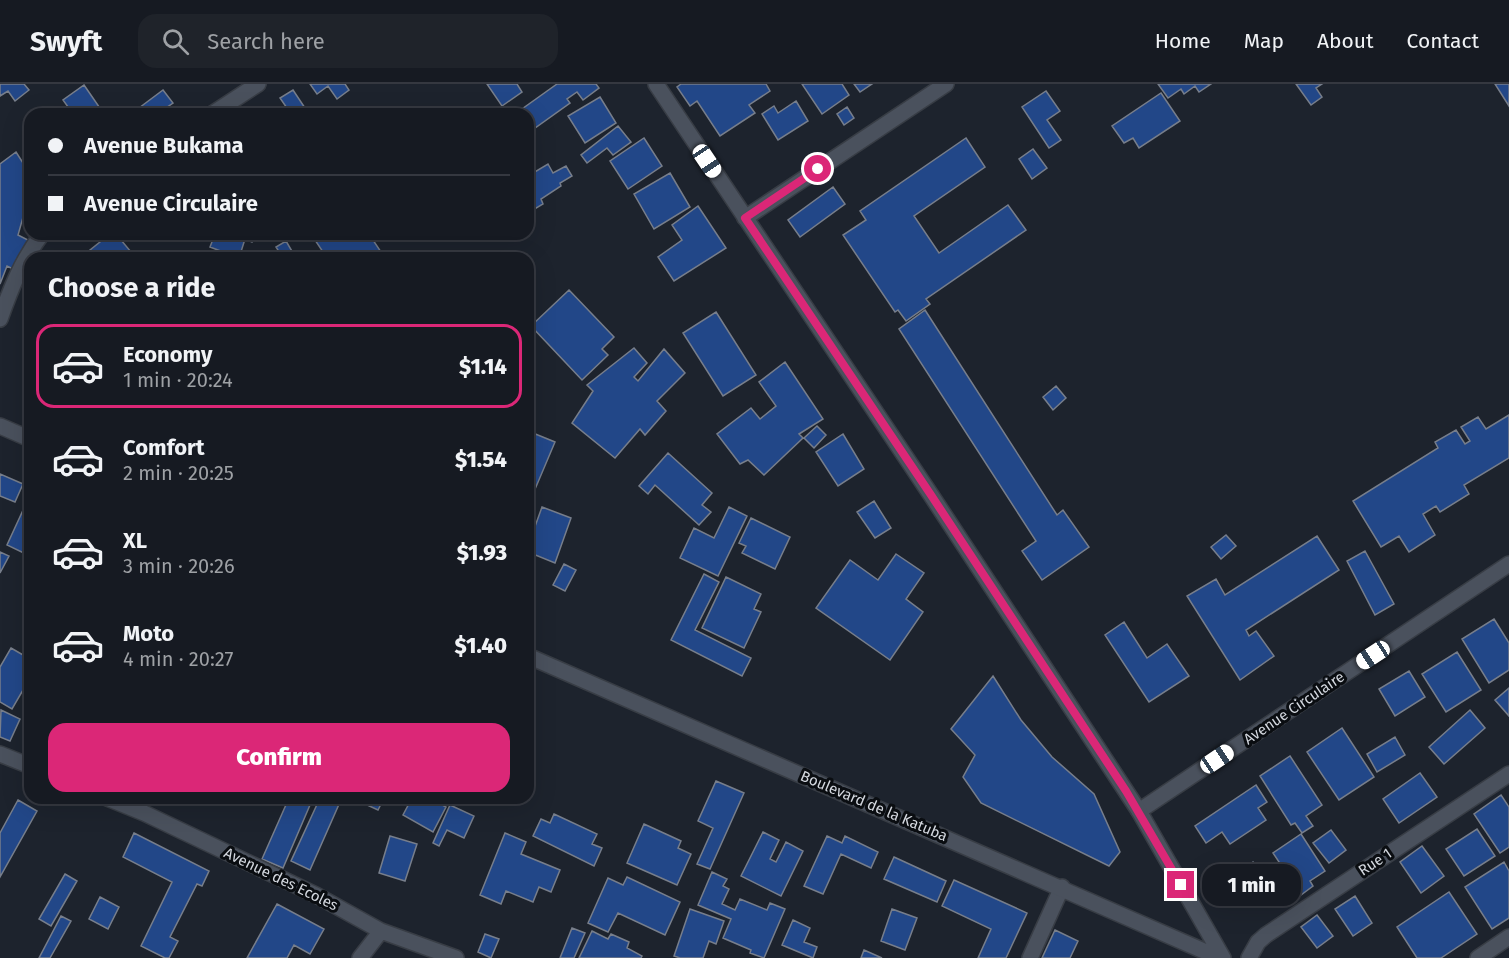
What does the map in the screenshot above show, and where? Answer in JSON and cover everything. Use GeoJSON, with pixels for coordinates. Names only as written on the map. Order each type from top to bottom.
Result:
{"type":"FeatureCollection","features":[{"type":"Feature","properties":{"kind":"street"},"geometry":{"type":"LineString","coordinates":[[221,108],[258,84]]}},
{"type":"Feature","properties":{"kind":"street"},"geometry":{"type":"LineString","coordinates":[[656,84],[1139,811],[1221,958]]}},
{"type":"Feature","properties":{"kind":"street"},"geometry":{"type":"LineString","coordinates":[[745,218],[946,84]]}},
{"type":"Feature","properties":{"kind":"street"},"geometry":{"type":"LineString","coordinates":[[0,319],[13,280],[24,262]]}},
{"type":"Feature","properties":{"kind":"street"},"geometry":{"type":"LineString","coordinates":[[0,426],[24,436]]}},
{"type":"Feature","properties":{"kind":"street","name":"Avenue Circulaire"},"geometry":{"type":"LineString","coordinates":[[1139,811],[1509,564]]}},
{"type":"Feature","properties":{"kind":"street","name":"Boulevard de la Katuba"},"geometry":{"type":"LineString","coordinates":[[534,659],[1221,958]]}},
{"type":"Feature","properties":{"kind":"street"},"geometry":{"type":"LineString","coordinates":[[0,754],[24,764]]}},
{"type":"Feature","properties":{"kind":"street","name":"Rue 1"},"geometry":{"type":"LineString","coordinates":[[1249,958],[1258,942],[1266,935],[1509,774]]}},
{"type":"Feature","properties":{"kind":"street","name":"Avenue des Ecoles"},"geometry":{"type":"LineString","coordinates":[[122,804],[316,895],[381,931],[456,958]]}},
{"type":"Feature","properties":{"kind":"street"},"geometry":{"type":"LineString","coordinates":[[1029,958],[1062,887]]}},
{"type":"Feature","properties":{"kind":"street"},"geometry":{"type":"LineString","coordinates":[[360,958],[381,931]]}},
{"type":"Feature","properties":{"kind":"street"},"geometry":{"type":"LineString","coordinates":[[1478,958],[1509,937]]}},
{"type":"Feature","properties":{"kind":"building"},"geometry":{"type":"Polygon","coordinates":[[[0,84],[24,84],[29,90],[15,101],[8,91],[0,96],[0,84]]]}},
{"type":"Feature","properties":{"kind":"building"},"geometry":{"type":"Polygon","coordinates":[[[310,84],[345,84],[349,90],[337,99],[328,86],[317,94],[310,84]]]}},
{"type":"Feature","properties":{"kind":"building"},"geometry":{"type":"Polygon","coordinates":[[[487,84],[517,84],[522,92],[502,106],[487,84]]]}},
{"type":"Feature","properties":{"kind":"building"},"geometry":{"type":"Polygon","coordinates":[[[557,84],[596,84],[599,88],[583,100],[577,92],[567,99],[570,103],[534,129],[534,108],[523,108],[557,84]]]}},
{"type":"Feature","properties":{"kind":"building"},"geometry":{"type":"Polygon","coordinates":[[[681,84],[766,84],[770,91],[749,105],[755,113],[720,136],[697,101],[690,106],[677,87],[681,84]]]}},
{"type":"Feature","properties":{"kind":"building"},"geometry":{"type":"Polygon","coordinates":[[[802,84],[842,84],[849,95],[822,114],[802,84]]]}},
{"type":"Feature","properties":{"kind":"building"},"geometry":{"type":"Polygon","coordinates":[[[854,84],[872,84],[860,92],[854,84]]]}},
{"type":"Feature","properties":{"kind":"building"},"geometry":{"type":"Polygon","coordinates":[[[1158,84],[1211,84],[1199,92],[1195,86],[1184,94],[1181,89],[1168,98],[1158,84]]]}},
{"type":"Feature","properties":{"kind":"building"},"geometry":{"type":"Polygon","coordinates":[[[1296,84],[1322,84],[1316,88],[1322,97],[1311,105],[1296,84]]]}},
{"type":"Feature","properties":{"kind":"building"},"geometry":{"type":"Polygon","coordinates":[[[1495,84],[1509,84],[1509,106],[1495,84]]]}},
{"type":"Feature","properties":{"kind":"building"},"geometry":{"type":"Polygon","coordinates":[[[84,85],[100,108],[69,108],[63,100],[84,85]]]}},
{"type":"Feature","properties":{"kind":"building"},"geometry":{"type":"Polygon","coordinates":[[[163,90],[173,103],[166,108],[139,108],[163,90]]]}},
{"type":"Feature","properties":{"kind":"building"},"geometry":{"type":"Polygon","coordinates":[[[293,90],[305,108],[287,108],[280,98],[293,90]]]}},
{"type":"Feature","properties":{"kind":"building"},"geometry":{"type":"Polygon","coordinates":[[[1046,91],[1060,111],[1047,120],[1061,140],[1049,148],[1022,107],[1046,91]]]}},
{"type":"Feature","properties":{"kind":"building"},"geometry":{"type":"Polygon","coordinates":[[[1161,93],[1180,121],[1139,148],[1133,138],[1124,143],[1112,126],[1161,93]]]}},
{"type":"Feature","properties":{"kind":"building"},"geometry":{"type":"Polygon","coordinates":[[[600,97],[616,123],[585,143],[568,116],[600,97]]]}},
{"type":"Feature","properties":{"kind":"building"},"geometry":{"type":"Polygon","coordinates":[[[796,101],[808,121],[778,140],[762,114],[774,106],[778,113],[796,101]]]}},
{"type":"Feature","properties":{"kind":"building"},"geometry":{"type":"Polygon","coordinates":[[[847,107],[854,118],[844,125],[837,114],[847,107]]]}},
{"type":"Feature","properties":{"kind":"building"},"geometry":{"type":"Polygon","coordinates":[[[618,126],[631,142],[613,155],[607,148],[587,163],[581,155],[618,126]]]}},
{"type":"Feature","properties":{"kind":"building"},"geometry":{"type":"Polygon","coordinates":[[[644,138],[662,166],[628,189],[610,161],[644,138]]]}},
{"type":"Feature","properties":{"kind":"building"},"geometry":{"type":"Polygon","coordinates":[[[966,138],[985,167],[914,216],[939,253],[1008,205],[1026,230],[926,299],[930,304],[906,321],[898,310],[895,312],[843,235],[866,220],[860,211],[966,138]]]}},
{"type":"Feature","properties":{"kind":"building"},"geometry":{"type":"Polygon","coordinates":[[[1033,149],[1047,168],[1032,179],[1019,159],[1033,149]]]}},
{"type":"Feature","properties":{"kind":"building"},"geometry":{"type":"Polygon","coordinates":[[[16,152],[24,165],[24,214],[18,235],[28,240],[13,269],[7,266],[0,284],[0,164],[16,152]]]}},
{"type":"Feature","properties":{"kind":"building"},"geometry":{"type":"Polygon","coordinates":[[[548,164],[553,173],[566,166],[572,176],[541,199],[543,204],[534,209],[534,172],[548,164]]]}},
{"type":"Feature","properties":{"kind":"building"},"geometry":{"type":"Polygon","coordinates":[[[670,173],[690,207],[654,229],[634,194],[670,173]]]}},
{"type":"Feature","properties":{"kind":"building"},"geometry":{"type":"Polygon","coordinates":[[[833,187],[845,204],[800,237],[788,220],[833,187]]]}},
{"type":"Feature","properties":{"kind":"building"},"geometry":{"type":"Polygon","coordinates":[[[698,206],[726,248],[674,281],[658,257],[682,240],[672,225],[698,206]]]}},
{"type":"Feature","properties":{"kind":"building"},"geometry":{"type":"Polygon","coordinates":[[[102,240],[121,240],[131,252],[88,252],[102,240]]]}},
{"type":"Feature","properties":{"kind":"building"},"geometry":{"type":"Polygon","coordinates":[[[213,240],[245,240],[241,252],[223,252],[210,247],[213,240]]]}},
{"type":"Feature","properties":{"kind":"building"},"geometry":{"type":"Polygon","coordinates":[[[315,240],[373,240],[381,252],[323,252],[315,240]]]}},
{"type":"Feature","properties":{"kind":"building"},"geometry":{"type":"Polygon","coordinates":[[[286,241],[292,252],[279,252],[276,247],[286,241]]]}},
{"type":"Feature","properties":{"kind":"building"},"geometry":{"type":"Polygon","coordinates":[[[569,290],[614,337],[602,349],[608,355],[582,380],[534,329],[534,323],[569,290]]]}},
{"type":"Feature","properties":{"kind":"building"},"geometry":{"type":"Polygon","coordinates":[[[925,310],[1057,515],[1063,510],[1089,547],[1042,580],[1022,551],[1036,541],[899,329],[925,310]]]}},
{"type":"Feature","properties":{"kind":"building"},"geometry":{"type":"Polygon","coordinates":[[[716,312],[756,375],[723,396],[683,333],[716,312]]]}},
{"type":"Feature","properties":{"kind":"building"},"geometry":{"type":"Polygon","coordinates":[[[634,348],[647,363],[634,377],[638,381],[664,349],[685,373],[657,401],[666,411],[645,435],[640,429],[615,458],[572,423],[593,391],[587,385],[634,348]]]}},
{"type":"Feature","properties":{"kind":"building"},"geometry":{"type":"Polygon","coordinates":[[[785,362],[823,419],[799,434],[803,438],[764,475],[748,460],[740,464],[717,434],[751,408],[760,419],[776,406],[759,382],[785,362]]]}},
{"type":"Feature","properties":{"kind":"building"},"geometry":{"type":"Polygon","coordinates":[[[1056,386],[1066,398],[1053,410],[1043,397],[1056,386]]]}},
{"type":"Feature","properties":{"kind":"building"},"geometry":{"type":"Polygon","coordinates":[[[1509,415],[1509,458],[1464,485],[1469,494],[1440,512],[1436,506],[1423,514],[1435,535],[1409,552],[1399,536],[1381,547],[1353,501],[1438,448],[1435,442],[1456,430],[1465,444],[1470,441],[1461,427],[1478,417],[1486,429],[1509,415]]]}},
{"type":"Feature","properties":{"kind":"building"},"geometry":{"type":"Polygon","coordinates":[[[817,426],[826,435],[814,448],[804,438],[817,426]]]}},
{"type":"Feature","properties":{"kind":"building"},"geometry":{"type":"Polygon","coordinates":[[[534,433],[555,442],[534,492],[534,433]]]}},
{"type":"Feature","properties":{"kind":"building"},"geometry":{"type":"Polygon","coordinates":[[[843,434],[864,469],[838,486],[816,452],[843,434]]]}},
{"type":"Feature","properties":{"kind":"building"},"geometry":{"type":"Polygon","coordinates":[[[668,453],[712,493],[702,505],[711,512],[699,525],[655,485],[648,494],[639,486],[668,453]]]}},
{"type":"Feature","properties":{"kind":"building"},"geometry":{"type":"Polygon","coordinates":[[[0,474],[23,484],[15,502],[0,496],[0,474]]]}},
{"type":"Feature","properties":{"kind":"building"},"geometry":{"type":"Polygon","coordinates":[[[874,501],[891,528],[875,538],[857,512],[874,501]]]}},
{"type":"Feature","properties":{"kind":"building"},"geometry":{"type":"Polygon","coordinates":[[[542,507],[571,518],[555,563],[534,554],[534,529],[542,507]]]}},
{"type":"Feature","properties":{"kind":"building"},"geometry":{"type":"Polygon","coordinates":[[[729,507],[747,516],[718,576],[680,558],[694,528],[714,538],[729,507]]]}},
{"type":"Feature","properties":{"kind":"building"},"geometry":{"type":"Polygon","coordinates":[[[24,508],[24,553],[7,545],[24,508]]]}},
{"type":"Feature","properties":{"kind":"building"},"geometry":{"type":"Polygon","coordinates":[[[751,518],[790,537],[775,569],[742,553],[746,546],[739,543],[751,518]]]}},
{"type":"Feature","properties":{"kind":"building"},"geometry":{"type":"Polygon","coordinates":[[[1226,535],[1236,546],[1221,559],[1211,547],[1226,535]]]}},
{"type":"Feature","properties":{"kind":"building"},"geometry":{"type":"Polygon","coordinates":[[[1317,536],[1339,570],[1246,630],[1249,636],[1256,631],[1274,656],[1240,680],[1187,596],[1216,579],[1225,595],[1317,536]]]}},
{"type":"Feature","properties":{"kind":"building"},"geometry":{"type":"Polygon","coordinates":[[[1365,551],[1394,604],[1375,615],[1347,561],[1365,551]]]}},
{"type":"Feature","properties":{"kind":"building"},"geometry":{"type":"Polygon","coordinates":[[[0,552],[9,556],[0,573],[0,552]]]}},
{"type":"Feature","properties":{"kind":"building"},"geometry":{"type":"Polygon","coordinates":[[[896,554],[924,573],[906,599],[923,612],[890,660],[816,608],[850,560],[878,580],[896,554]]]}},
{"type":"Feature","properties":{"kind":"building"},"geometry":{"type":"Polygon","coordinates":[[[564,564],[576,570],[565,591],[553,585],[564,564]]]}},
{"type":"Feature","properties":{"kind":"building"},"geometry":{"type":"Polygon","coordinates":[[[704,574],[719,582],[695,630],[751,658],[742,676],[671,640],[704,574]]]}},
{"type":"Feature","properties":{"kind":"building"},"geometry":{"type":"Polygon","coordinates":[[[726,577],[761,594],[754,609],[761,612],[744,648],[702,628],[726,577]]]}},
{"type":"Feature","properties":{"kind":"building"},"geometry":{"type":"Polygon","coordinates":[[[1494,619],[1509,643],[1509,670],[1489,683],[1462,639],[1494,619]]]}},
{"type":"Feature","properties":{"kind":"building"},"geometry":{"type":"Polygon","coordinates":[[[1124,622],[1147,658],[1167,644],[1189,676],[1149,702],[1105,635],[1124,622]]]}},
{"type":"Feature","properties":{"kind":"building"},"geometry":{"type":"Polygon","coordinates":[[[11,648],[24,656],[24,688],[12,709],[0,702],[0,667],[11,648]]]}},
{"type":"Feature","properties":{"kind":"building"},"geometry":{"type":"Polygon","coordinates":[[[1457,652],[1481,690],[1446,712],[1422,674],[1457,652]]]}},
{"type":"Feature","properties":{"kind":"building"},"geometry":{"type":"Polygon","coordinates":[[[1409,671],[1425,697],[1395,716],[1379,689],[1409,671]]]}},
{"type":"Feature","properties":{"kind":"building"},"geometry":{"type":"Polygon","coordinates":[[[993,676],[1021,720],[1052,757],[1094,794],[1120,852],[1109,866],[981,803],[963,777],[975,755],[951,729],[993,676]]]}},
{"type":"Feature","properties":{"kind":"building"},"geometry":{"type":"Polygon","coordinates":[[[1509,688],[1509,716],[1495,700],[1509,688]]]}},
{"type":"Feature","properties":{"kind":"building"},"geometry":{"type":"Polygon","coordinates":[[[1,710],[20,719],[10,741],[0,737],[1,710]]]}},
{"type":"Feature","properties":{"kind":"building"},"geometry":{"type":"Polygon","coordinates":[[[1470,710],[1485,728],[1444,764],[1429,747],[1470,710]]]}},
{"type":"Feature","properties":{"kind":"building"},"geometry":{"type":"Polygon","coordinates":[[[1342,728],[1374,777],[1339,800],[1307,752],[1342,728]]]}},
{"type":"Feature","properties":{"kind":"building"},"geometry":{"type":"Polygon","coordinates":[[[1395,737],[1405,755],[1377,772],[1367,754],[1395,737]]]}},
{"type":"Feature","properties":{"kind":"building"},"geometry":{"type":"Polygon","coordinates":[[[1290,756],[1322,805],[1306,816],[1313,826],[1302,833],[1295,823],[1291,825],[1260,776],[1290,756]]]}},
{"type":"Feature","properties":{"kind":"building"},"geometry":{"type":"Polygon","coordinates":[[[1420,773],[1437,797],[1399,823],[1383,799],[1420,773]]]}},
{"type":"Feature","properties":{"kind":"building"},"geometry":{"type":"Polygon","coordinates":[[[716,781],[744,793],[710,869],[697,864],[713,828],[698,821],[716,781]]]}},
{"type":"Feature","properties":{"kind":"building"},"geometry":{"type":"Polygon","coordinates":[[[1256,785],[1267,802],[1258,808],[1266,820],[1230,844],[1222,832],[1206,843],[1195,826],[1256,785]]]}},
{"type":"Feature","properties":{"kind":"building"},"geometry":{"type":"Polygon","coordinates":[[[1501,795],[1509,807],[1509,847],[1500,853],[1474,814],[1501,795]]]}},
{"type":"Feature","properties":{"kind":"building"},"geometry":{"type":"Polygon","coordinates":[[[18,800],[37,811],[0,877],[0,833],[18,800]]]}},
{"type":"Feature","properties":{"kind":"building"},"geometry":{"type":"Polygon","coordinates":[[[286,804],[310,804],[283,868],[262,859],[286,804]]]}},
{"type":"Feature","properties":{"kind":"building"},"geometry":{"type":"Polygon","coordinates":[[[317,804],[339,804],[310,870],[291,861],[317,804]]]}},
{"type":"Feature","properties":{"kind":"building"},"geometry":{"type":"Polygon","coordinates":[[[365,804],[381,804],[378,810],[365,804]]]}},
{"type":"Feature","properties":{"kind":"building"},"geometry":{"type":"Polygon","coordinates":[[[409,804],[440,804],[446,807],[433,832],[403,815],[409,804]]]}},
{"type":"Feature","properties":{"kind":"building"},"geometry":{"type":"Polygon","coordinates":[[[450,805],[474,816],[464,838],[447,830],[439,846],[433,843],[450,805]]]}},
{"type":"Feature","properties":{"kind":"building"},"geometry":{"type":"Polygon","coordinates":[[[554,814],[597,834],[592,844],[602,848],[594,866],[533,836],[541,819],[550,823],[554,814]]]}},
{"type":"Feature","properties":{"kind":"building"},"geometry":{"type":"Polygon","coordinates":[[[644,824],[681,841],[678,848],[691,854],[677,885],[627,863],[644,824]]]}},
{"type":"Feature","properties":{"kind":"building"},"geometry":{"type":"Polygon","coordinates":[[[1477,829],[1495,856],[1464,876],[1446,849],[1477,829]]]}},
{"type":"Feature","properties":{"kind":"building"},"geometry":{"type":"Polygon","coordinates":[[[1331,830],[1346,850],[1329,863],[1313,843],[1331,830]]]}},
{"type":"Feature","properties":{"kind":"building"},"geometry":{"type":"Polygon","coordinates":[[[763,832],[779,840],[770,859],[776,862],[786,842],[803,851],[781,896],[741,876],[763,832]]]}},
{"type":"Feature","properties":{"kind":"building"},"geometry":{"type":"Polygon","coordinates":[[[134,833],[209,871],[202,886],[197,884],[170,937],[178,941],[169,958],[141,946],[172,882],[123,857],[134,833]]]}},
{"type":"Feature","properties":{"kind":"building"},"geometry":{"type":"Polygon","coordinates":[[[505,833],[526,842],[521,854],[560,870],[551,892],[539,887],[533,902],[506,891],[501,904],[480,895],[505,833]]]}},
{"type":"Feature","properties":{"kind":"building"},"geometry":{"type":"Polygon","coordinates":[[[1301,834],[1325,871],[1310,881],[1313,886],[1301,895],[1273,853],[1301,834]]]}},
{"type":"Feature","properties":{"kind":"building"},"geometry":{"type":"Polygon","coordinates":[[[390,836],[417,844],[405,881],[379,873],[390,836]]]}},
{"type":"Feature","properties":{"kind":"building"},"geometry":{"type":"Polygon","coordinates":[[[827,836],[842,843],[845,836],[878,852],[871,868],[841,854],[823,894],[804,886],[827,836]]]}},
{"type":"Feature","properties":{"kind":"building"},"geometry":{"type":"Polygon","coordinates":[[[1422,846],[1444,876],[1421,893],[1400,862],[1422,846]]]}},
{"type":"Feature","properties":{"kind":"building"},"geometry":{"type":"Polygon","coordinates":[[[894,857],[946,881],[937,902],[884,879],[894,857]]]}},
{"type":"Feature","properties":{"kind":"building"},"geometry":{"type":"Polygon","coordinates":[[[1253,862],[1266,879],[1233,905],[1220,889],[1253,862]]]}},
{"type":"Feature","properties":{"kind":"building"},"geometry":{"type":"Polygon","coordinates":[[[1504,862],[1509,871],[1509,918],[1492,929],[1465,887],[1504,862]]]}},
{"type":"Feature","properties":{"kind":"building"},"geometry":{"type":"Polygon","coordinates":[[[712,872],[727,879],[723,886],[729,889],[722,904],[735,910],[740,899],[767,910],[770,903],[785,909],[764,958],[723,938],[731,919],[698,905],[712,872]]]}},
{"type":"Feature","properties":{"kind":"building"},"geometry":{"type":"Polygon","coordinates":[[[65,874],[77,881],[51,926],[39,919],[65,874]]]}},
{"type":"Feature","properties":{"kind":"building"},"geometry":{"type":"Polygon","coordinates":[[[627,877],[680,902],[665,935],[618,913],[608,932],[588,923],[608,878],[623,885],[627,877]]]}},
{"type":"Feature","properties":{"kind":"building"},"geometry":{"type":"Polygon","coordinates":[[[954,880],[1027,913],[1006,958],[978,958],[991,929],[942,906],[954,880]]]}},
{"type":"Feature","properties":{"kind":"building"},"geometry":{"type":"Polygon","coordinates":[[[1449,892],[1477,934],[1441,958],[1417,958],[1397,927],[1449,892]]]}},
{"type":"Feature","properties":{"kind":"building"},"geometry":{"type":"Polygon","coordinates":[[[1355,896],[1372,923],[1353,936],[1335,909],[1355,896]]]}},
{"type":"Feature","properties":{"kind":"building"},"geometry":{"type":"Polygon","coordinates":[[[100,897],[119,907],[108,929],[89,919],[100,897]]]}},
{"type":"Feature","properties":{"kind":"building"},"geometry":{"type":"Polygon","coordinates":[[[277,904],[324,929],[310,954],[294,945],[287,958],[247,958],[277,904]]]}},
{"type":"Feature","properties":{"kind":"building"},"geometry":{"type":"Polygon","coordinates":[[[690,909],[724,921],[716,944],[709,941],[703,958],[674,956],[690,909]]]}},
{"type":"Feature","properties":{"kind":"building"},"geometry":{"type":"Polygon","coordinates":[[[892,909],[917,918],[905,950],[881,941],[892,909]]]}},
{"type":"Feature","properties":{"kind":"building"},"geometry":{"type":"Polygon","coordinates":[[[1317,915],[1333,936],[1317,948],[1301,927],[1317,915]]]}},
{"type":"Feature","properties":{"kind":"building"},"geometry":{"type":"Polygon","coordinates":[[[61,916],[71,921],[50,958],[39,958],[61,916]]]}},
{"type":"Feature","properties":{"kind":"building"},"geometry":{"type":"Polygon","coordinates":[[[793,920],[810,928],[804,942],[817,947],[813,958],[782,945],[793,920]]]}},
{"type":"Feature","properties":{"kind":"building"},"geometry":{"type":"Polygon","coordinates":[[[572,928],[585,933],[574,958],[560,958],[572,928]]]}},
{"type":"Feature","properties":{"kind":"building"},"geometry":{"type":"Polygon","coordinates":[[[1055,930],[1078,941],[1070,958],[1042,958],[1055,930]]]}},
{"type":"Feature","properties":{"kind":"building"},"geometry":{"type":"Polygon","coordinates":[[[592,931],[608,939],[611,934],[629,942],[627,948],[642,956],[641,958],[579,958],[592,931]]]}},
{"type":"Feature","properties":{"kind":"building"},"geometry":{"type":"Polygon","coordinates":[[[485,934],[499,939],[491,958],[478,952],[485,934]]]}},
{"type":"Feature","properties":{"kind":"building"},"geometry":{"type":"Polygon","coordinates":[[[864,950],[882,958],[861,958],[864,950]]]}},
{"type":"Feature","properties":{"kind":"route"},"geometry":{"type":"LineString","coordinates":[[818,169],[745,218],[1126,791],[1181,885]]}}]}
